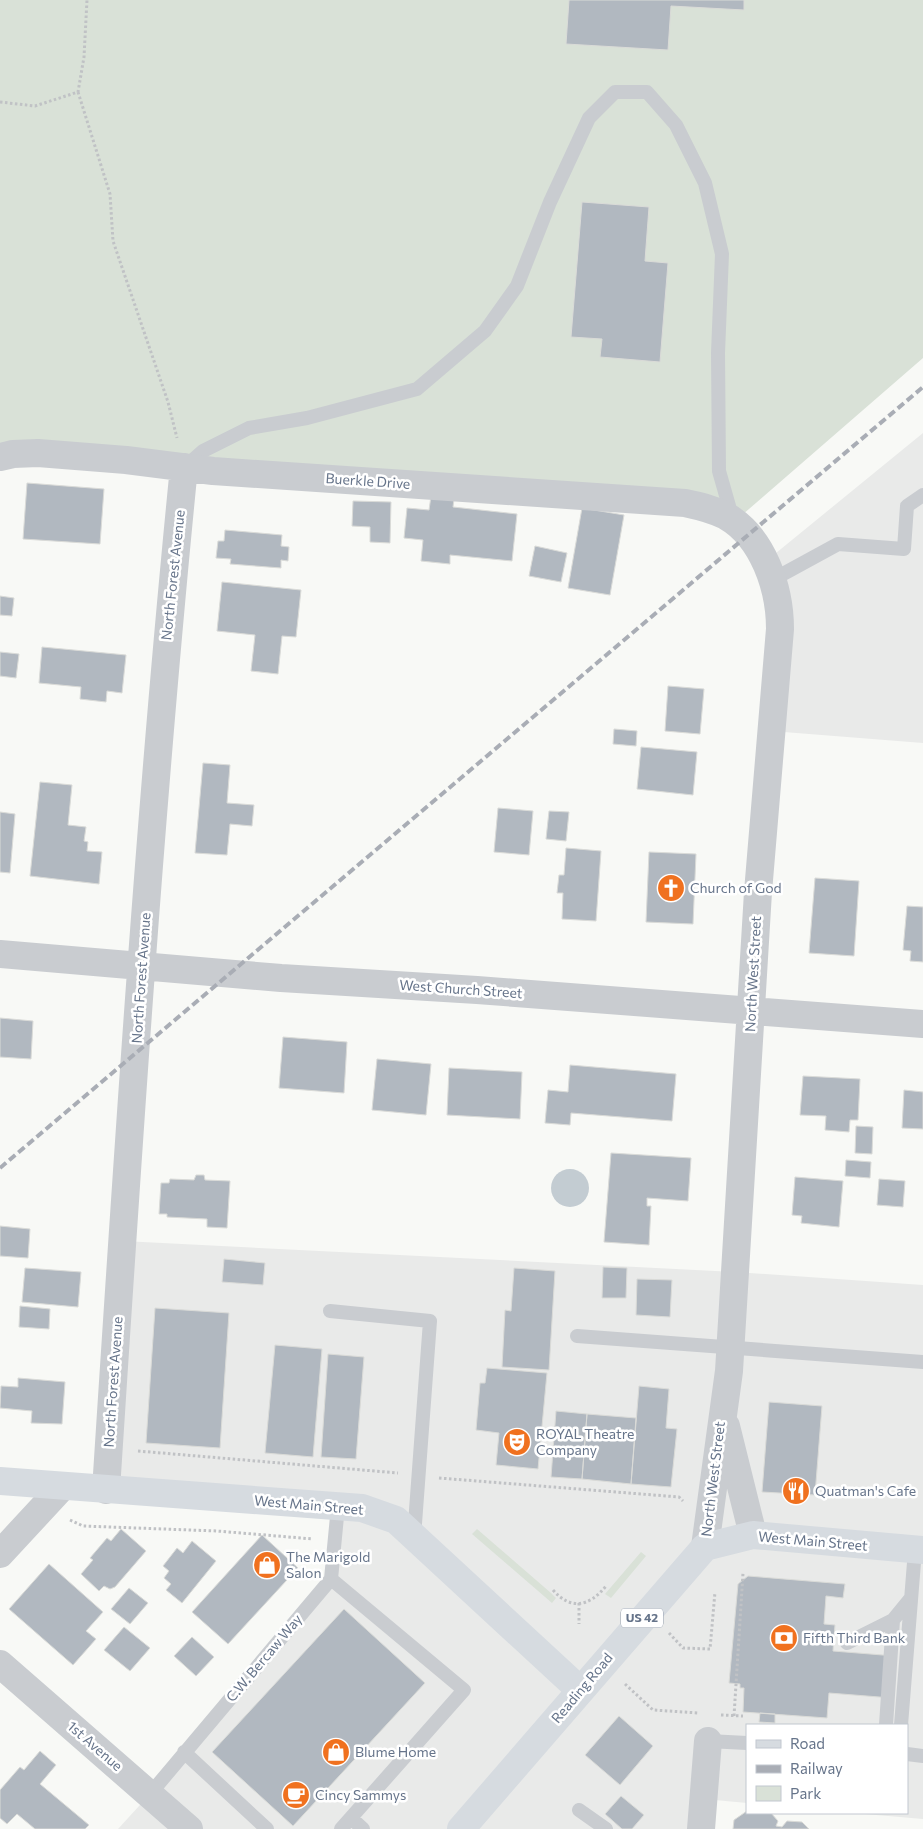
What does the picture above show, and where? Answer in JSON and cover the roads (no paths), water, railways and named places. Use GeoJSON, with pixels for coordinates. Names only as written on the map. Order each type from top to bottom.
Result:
{"type":"FeatureCollection","features":[{"type":"Feature","properties":{"kind":"main road","name":"West Main Street"},"geometry":{"type":"LineString","coordinates":[[0,1481],[362,1508],[396,1520],[580,1690]]}},
{"type":"Feature","properties":{"kind":"main road","name":"West Main Street"},"geometry":{"type":"LineString","coordinates":[[704,1547],[753,1535],[919,1550]]}},
{"type":"Feature","properties":{"kind":"main road","name":"Reading Road"},"geometry":{"type":"LineString","coordinates":[[461,1829],[704,1547]]}},
{"type":"Feature","properties":{"kind":"street","name":"Buerkle Drive"},"geometry":{"type":"LineString","coordinates":[[0,457],[14,454],[38,453],[184,467],[685,503],[723,514],[734,522]]}},
{"type":"Feature","properties":{"kind":"street","name":"North Forest Avenue"},"geometry":{"type":"LineString","coordinates":[[106,1490],[168,620],[184,467]]}},
{"type":"Feature","properties":{"kind":"street","name":"North West Street"},"geometry":{"type":"LineString","coordinates":[[704,1547],[731,1347],[758,892],[780,629],[780,607],[765,562],[748,534],[734,522]]}},
{"type":"Feature","properties":{"kind":"street","name":"West Church Street"},"geometry":{"type":"LineString","coordinates":[[0,954],[281,978],[478,990],[923,1024]]}},
{"type":"Feature","properties":{"kind":"street","name":"North West Street"},"geometry":{"type":"LineString","coordinates":[[722,1410],[753,1535]]}},
{"type":"Feature","properties":{"kind":"street"},"geometry":{"type":"LineString","coordinates":[[0,1554],[62,1486]]}},
{"type":"Feature","properties":{"kind":"street","name":"1st Avenue"},"geometry":{"type":"LineString","coordinates":[[0,1664],[189,1829]]}},
{"type":"Feature","properties":{"kind":"street"},"geometry":{"type":"LineString","coordinates":[[701,1829],[708,1741]]}},
{"type":"Feature","properties":{"kind":"lane"},"geometry":{"type":"LineString","coordinates":[[184,467],[203,451],[249,428],[307,418],[417,389],[485,331],[518,286],[550,202],[589,118],[615,92],[647,92],[676,124],[705,183],[722,254],[718,353],[719,470],[734,522]]}},
{"type":"Feature","properties":{"kind":"lane"},"geometry":{"type":"LineString","coordinates":[[772,580],[838,544],[904,549],[907,506],[923,495]]}},
{"type":"Feature","properties":{"kind":"lane"},"geometry":{"type":"LineString","coordinates":[[330,1311],[430,1322],[414,1537]]}},
{"type":"Feature","properties":{"kind":"lane"},"geometry":{"type":"LineString","coordinates":[[577,1336],[923,1362]]}},
{"type":"Feature","properties":{"kind":"lane"},"geometry":{"type":"LineString","coordinates":[[338,1506],[331,1578],[464,1690],[341,1829]]}},
{"type":"Feature","properties":{"kind":"lane"},"geometry":{"type":"LineString","coordinates":[[901,1724],[911,1598],[919,1550]]}},
{"type":"Feature","properties":{"kind":"lane","name":"C.W. Bercaw Way"},"geometry":{"type":"LineString","coordinates":[[150,1794],[331,1578]]}},
{"type":"Feature","properties":{"kind":"lane"},"geometry":{"type":"LineString","coordinates":[[847,1643],[893,1620],[911,1598]]}},
{"type":"Feature","properties":{"kind":"lane"},"geometry":{"type":"LineString","coordinates":[[886,1724],[893,1620]]}},
{"type":"Feature","properties":{"kind":"lane"},"geometry":{"type":"LineString","coordinates":[[708,1741],[746,1743]]}},
{"type":"Feature","properties":{"kind":"lane"},"geometry":{"type":"LineString","coordinates":[[184,1752],[266,1829]]}},
{"type":"Feature","properties":{"kind":"lane"},"geometry":{"type":"LineString","coordinates":[[908,1754],[923,1756]]}},
{"type":"Feature","properties":{"kind":"lane"},"geometry":{"type":"LineString","coordinates":[[579,1810],[606,1829]]}},
{"type":"Feature","properties":{"kind":"lane"},"geometry":{"type":"LineString","coordinates":[[351,1818],[363,1829]]}},
{"type":"Feature","properties":{"kind":"railway"},"geometry":{"type":"LineString","coordinates":[[0,1168],[923,387]]}},
{"type":"Feature","properties":{"kind":"place","name":"Church of God"},"geometry":{"type":"Point","coordinates":[671,888]}},
{"type":"Feature","properties":{"kind":"place","name":"ROYAL Theatre Company"},"geometry":{"type":"Point","coordinates":[517,1442]}},
{"type":"Feature","properties":{"kind":"place","name":"Quatman's Cafe"},"geometry":{"type":"Point","coordinates":[796,1491]}},
{"type":"Feature","properties":{"kind":"place","name":"The Marigold Salon"},"geometry":{"type":"Point","coordinates":[267,1565]}},
{"type":"Feature","properties":{"kind":"place","name":"Fifth Third Bank"},"geometry":{"type":"Point","coordinates":[784,1638]}},
{"type":"Feature","properties":{"kind":"place","name":"Blume Home"},"geometry":{"type":"Point","coordinates":[336,1752]}},
{"type":"Feature","properties":{"kind":"place","name":"Cincy Sammys"},"geometry":{"type":"Point","coordinates":[296,1795]}}]}
